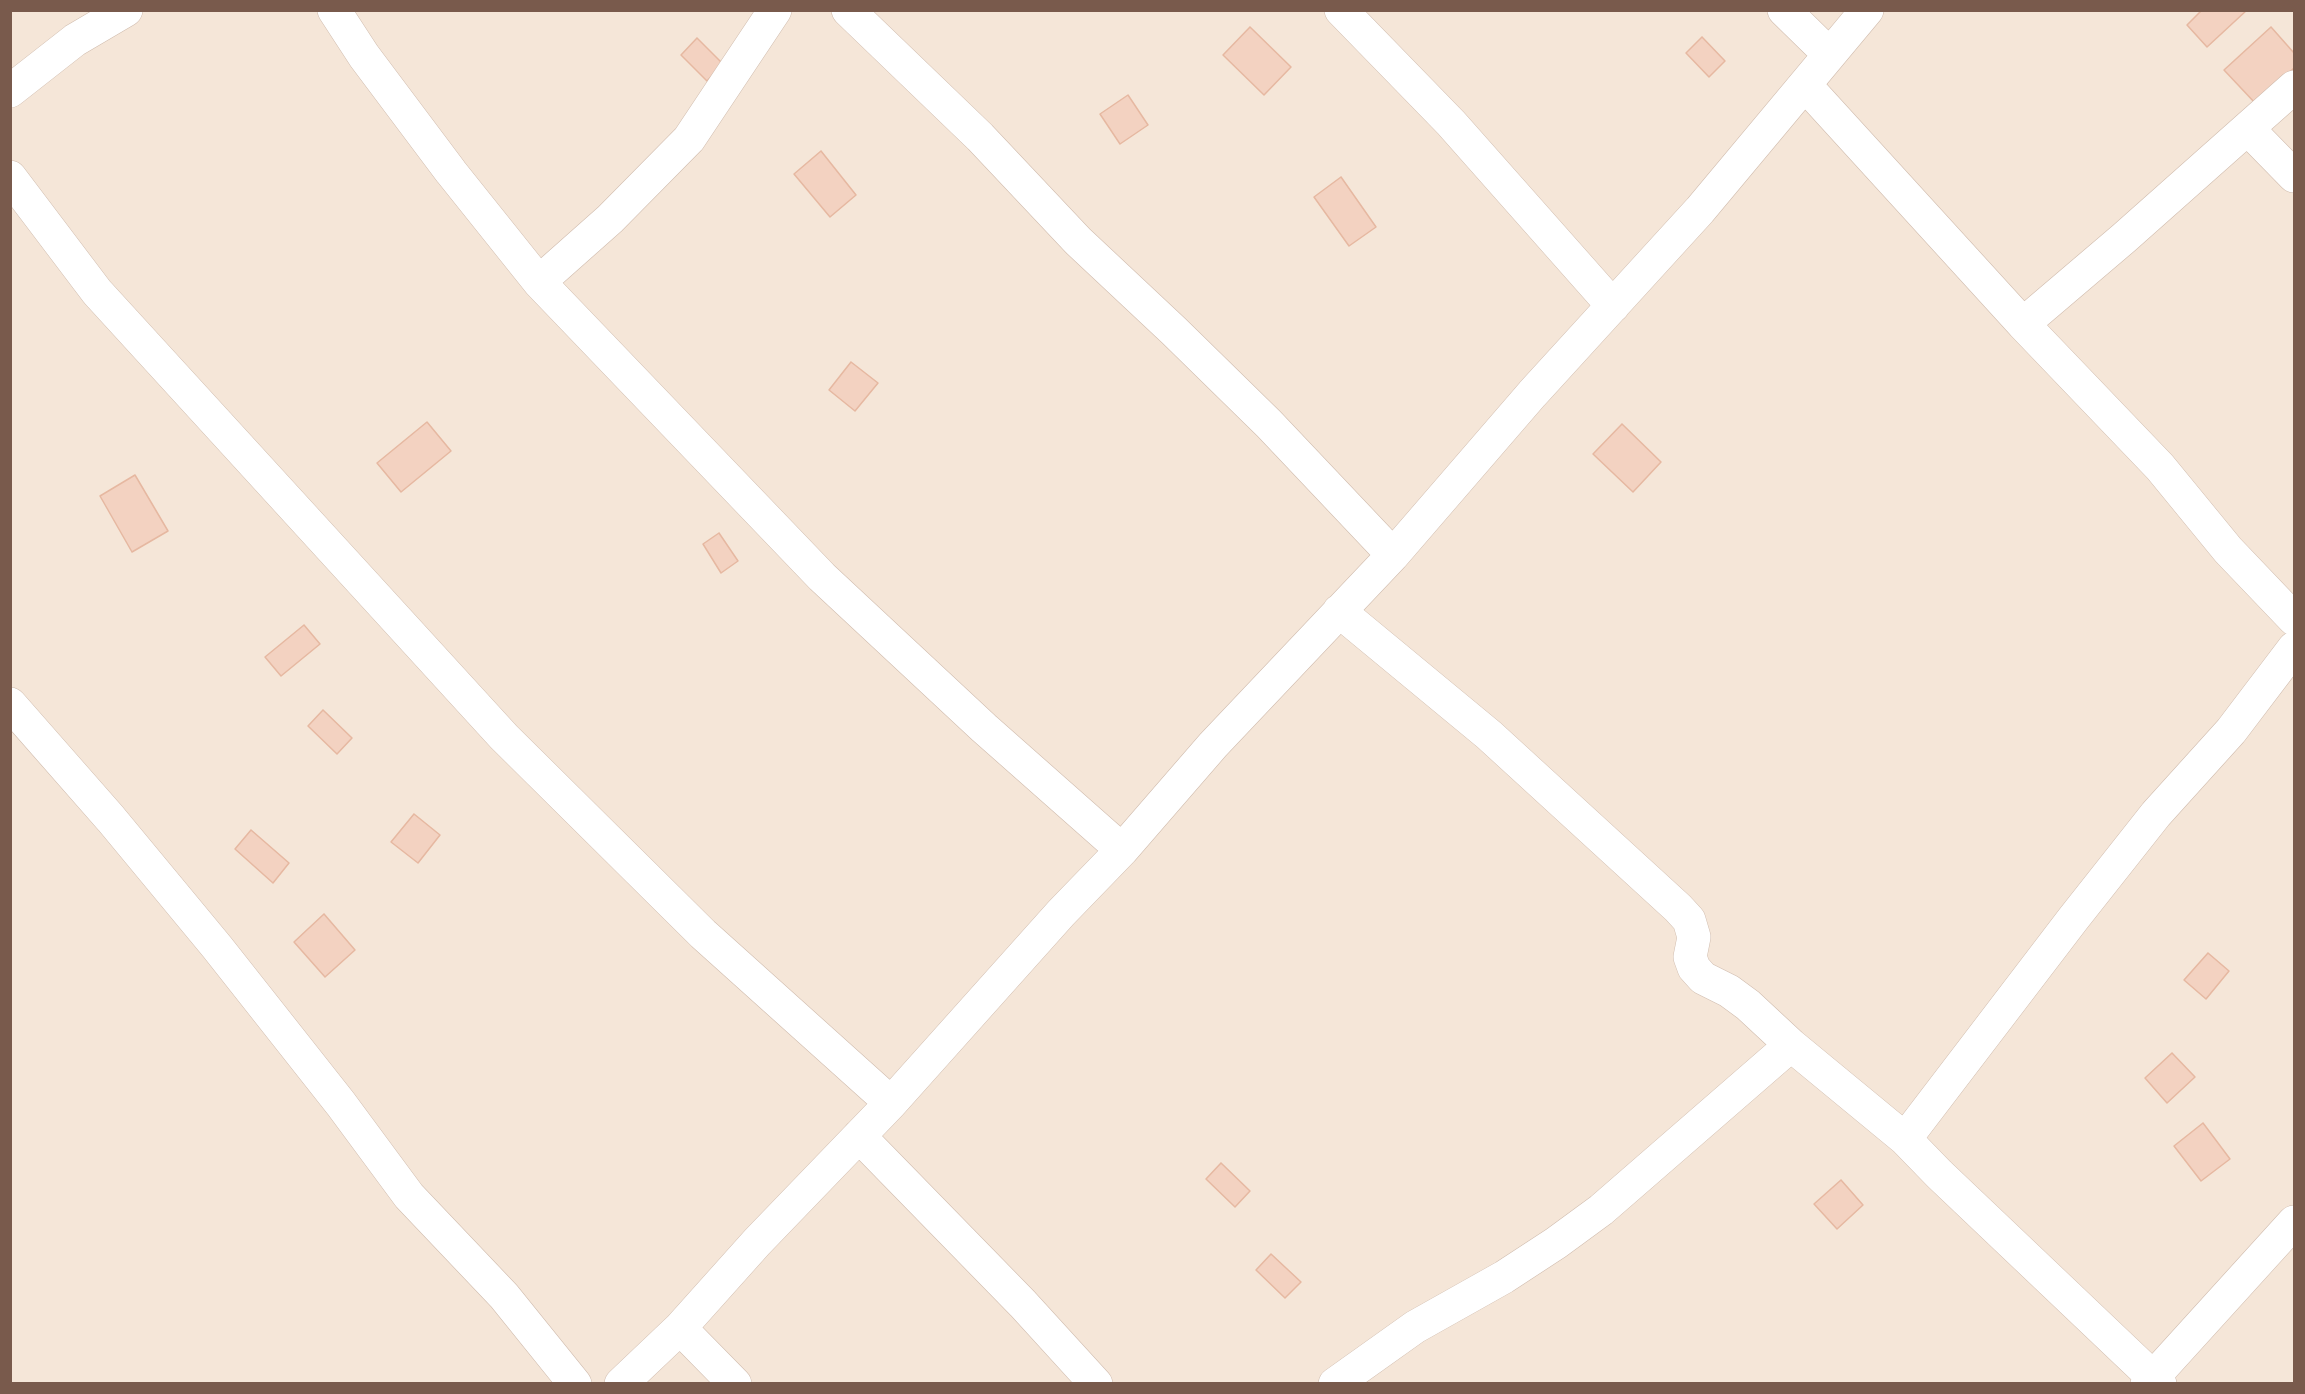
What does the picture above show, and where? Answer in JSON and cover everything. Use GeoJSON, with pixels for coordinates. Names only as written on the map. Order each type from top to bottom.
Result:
{"type":"FeatureCollection","features":[{"type":"Feature","properties":{"kind":"street"},"geometry":{"type":"LineString","coordinates":[[10,91],[75,40],[126,10]]}},
{"type":"Feature","properties":{"kind":"street"},"geometry":{"type":"LineString","coordinates":[[334,10],[364,56],[451,172],[539,282],[822,577],[984,728],[1122,850]]}},
{"type":"Feature","properties":{"kind":"street"},"geometry":{"type":"LineString","coordinates":[[539,282],[610,219],[690,140],[775,10]]}},
{"type":"Feature","properties":{"kind":"street"},"geometry":{"type":"LineString","coordinates":[[848,10],[980,137],[1078,241],[1269,424],[1393,555]]}},
{"type":"Feature","properties":{"kind":"street"},"geometry":{"type":"LineString","coordinates":[[1341,10],[1451,123],[1614,306]]}},
{"type":"Feature","properties":{"kind":"street"},"geometry":{"type":"LineString","coordinates":[[1784,10],[1829,54]]}},
{"type":"Feature","properties":{"kind":"street"},"geometry":{"type":"LineString","coordinates":[[621,1383],[680,1328],[757,1242],[891,1103],[1061,913],[1122,850],[1214,745],[1393,555],[1453,483],[1700,210],[1867,10]]}},
{"type":"Feature","properties":{"kind":"street"},"geometry":{"type":"LineString","coordinates":[[1804,85],[2023,324],[2160,467],[2229,550],[2295,619]]}},
{"type":"Feature","properties":{"kind":"street"},"geometry":{"type":"LineString","coordinates":[[2023,324],[2295,87]]}},
{"type":"Feature","properties":{"kind":"street"},"geometry":{"type":"LineString","coordinates":[[2248,129],[2295,176]]}},
{"type":"Feature","properties":{"kind":"street"},"geometry":{"type":"LineString","coordinates":[[10,177],[98,292],[504,737],[703,934],[891,1103]]}},
{"type":"Feature","properties":{"kind":"street"},"geometry":{"type":"LineString","coordinates":[[1339,611],[1489,735],[1678,908],[1689,920],[1694,937],[1690,957],[1694,968],[1703,978],[1729,991],[1748,1005],[1791,1045],[1905,1139],[2153,1381],[2295,1222]]}},
{"type":"Feature","properties":{"kind":"street"},"geometry":{"type":"LineString","coordinates":[[1905,1139],[2142,831],[2231,731],[2295,648]]}},
{"type":"Feature","properties":{"kind":"street"},"geometry":{"type":"LineString","coordinates":[[10,704],[111,819],[217,947],[410,1196],[504,1296],[575,1383]]}},
{"type":"Feature","properties":{"kind":"street"},"geometry":{"type":"LineString","coordinates":[[1335,1383],[1415,1327],[1504,1277],[1601,1210],[1791,1045]]}},
{"type":"Feature","properties":{"kind":"street"},"geometry":{"type":"LineString","coordinates":[[860,1136],[1023,1304],[1095,1383]]}},
{"type":"Feature","properties":{"kind":"street"},"geometry":{"type":"LineString","coordinates":[[680,1328],[735,1383]]}},
{"type":"Feature","properties":{"kind":"shaded area"},"geometry":{"type":"Polygon","coordinates":[[[11,11],[2294,11],[2294,1383],[11,1383],[11,11]]]}},
{"type":"Feature","properties":{"kind":"building"},"geometry":{"type":"Polygon","coordinates":[[[2202,10],[2247,10],[2207,47],[2187,25],[2202,10]]]}},
{"type":"Feature","properties":{"kind":"building"},"geometry":{"type":"Polygon","coordinates":[[[1250,27],[1291,67],[1264,95],[1223,55],[1250,27]]]}},
{"type":"Feature","properties":{"kind":"building"},"geometry":{"type":"Polygon","coordinates":[[[2271,27],[2294,53],[2294,68],[2256,104],[2224,70],[2271,27]]]}},
{"type":"Feature","properties":{"kind":"building"},"geometry":{"type":"Polygon","coordinates":[[[1702,37],[1725,61],[1709,77],[1686,53],[1702,37]]]}},
{"type":"Feature","properties":{"kind":"building"},"geometry":{"type":"Polygon","coordinates":[[[697,38],[723,64],[707,81],[681,55],[697,38]]]}},
{"type":"Feature","properties":{"kind":"building"},"geometry":{"type":"Polygon","coordinates":[[[1128,95],[1148,125],[1120,144],[1100,114],[1128,95]]]}},
{"type":"Feature","properties":{"kind":"building"},"geometry":{"type":"Polygon","coordinates":[[[821,151],[856,195],[830,217],[794,174],[821,151]]]}},
{"type":"Feature","properties":{"kind":"building"},"geometry":{"type":"Polygon","coordinates":[[[1341,177],[1376,227],[1349,246],[1314,197],[1341,177]]]}},
{"type":"Feature","properties":{"kind":"building"},"geometry":{"type":"Polygon","coordinates":[[[851,362],[878,383],[855,411],[829,390],[851,362]]]}},
{"type":"Feature","properties":{"kind":"building"},"geometry":{"type":"Polygon","coordinates":[[[427,422],[451,451],[401,492],[377,463],[427,422]]]}},
{"type":"Feature","properties":{"kind":"building"},"geometry":{"type":"Polygon","coordinates":[[[1622,424],[1661,462],[1633,492],[1593,454],[1622,424]]]}},
{"type":"Feature","properties":{"kind":"building"},"geometry":{"type":"Polygon","coordinates":[[[135,475],[168,531],[132,552],[100,496],[135,475]]]}},
{"type":"Feature","properties":{"kind":"building"},"geometry":{"type":"Polygon","coordinates":[[[719,533],[738,561],[721,573],[703,544],[719,533]]]}},
{"type":"Feature","properties":{"kind":"building"},"geometry":{"type":"Polygon","coordinates":[[[304,625],[320,644],[281,676],[265,657],[304,625]]]}},
{"type":"Feature","properties":{"kind":"building"},"geometry":{"type":"Polygon","coordinates":[[[323,710],[352,738],[337,754],[308,726],[323,710]]]}},
{"type":"Feature","properties":{"kind":"building"},"geometry":{"type":"Polygon","coordinates":[[[414,814],[440,835],[418,863],[391,842],[414,814]]]}},
{"type":"Feature","properties":{"kind":"building"},"geometry":{"type":"Polygon","coordinates":[[[251,830],[289,863],[273,883],[235,849],[251,830]]]}},
{"type":"Feature","properties":{"kind":"building"},"geometry":{"type":"Polygon","coordinates":[[[324,914],[355,950],[325,977],[294,942],[324,914]]]}},
{"type":"Feature","properties":{"kind":"building"},"geometry":{"type":"Polygon","coordinates":[[[2208,953],[2229,971],[2206,999],[2184,980],[2208,953]]]}},
{"type":"Feature","properties":{"kind":"building"},"geometry":{"type":"Polygon","coordinates":[[[2172,1053],[2195,1077],[2167,1103],[2145,1078],[2172,1053]]]}},
{"type":"Feature","properties":{"kind":"building"},"geometry":{"type":"Polygon","coordinates":[[[2203,1123],[2230,1159],[2201,1181],[2174,1146],[2203,1123]]]}},
{"type":"Feature","properties":{"kind":"building"},"geometry":{"type":"Polygon","coordinates":[[[1221,1163],[1250,1191],[1235,1207],[1206,1179],[1221,1163]]]}},
{"type":"Feature","properties":{"kind":"building"},"geometry":{"type":"Polygon","coordinates":[[[1841,1180],[1863,1205],[1837,1229],[1814,1204],[1841,1180]]]}},
{"type":"Feature","properties":{"kind":"building"},"geometry":{"type":"Polygon","coordinates":[[[1271,1254],[1301,1282],[1285,1298],[1256,1270],[1271,1254]]]}}]}
